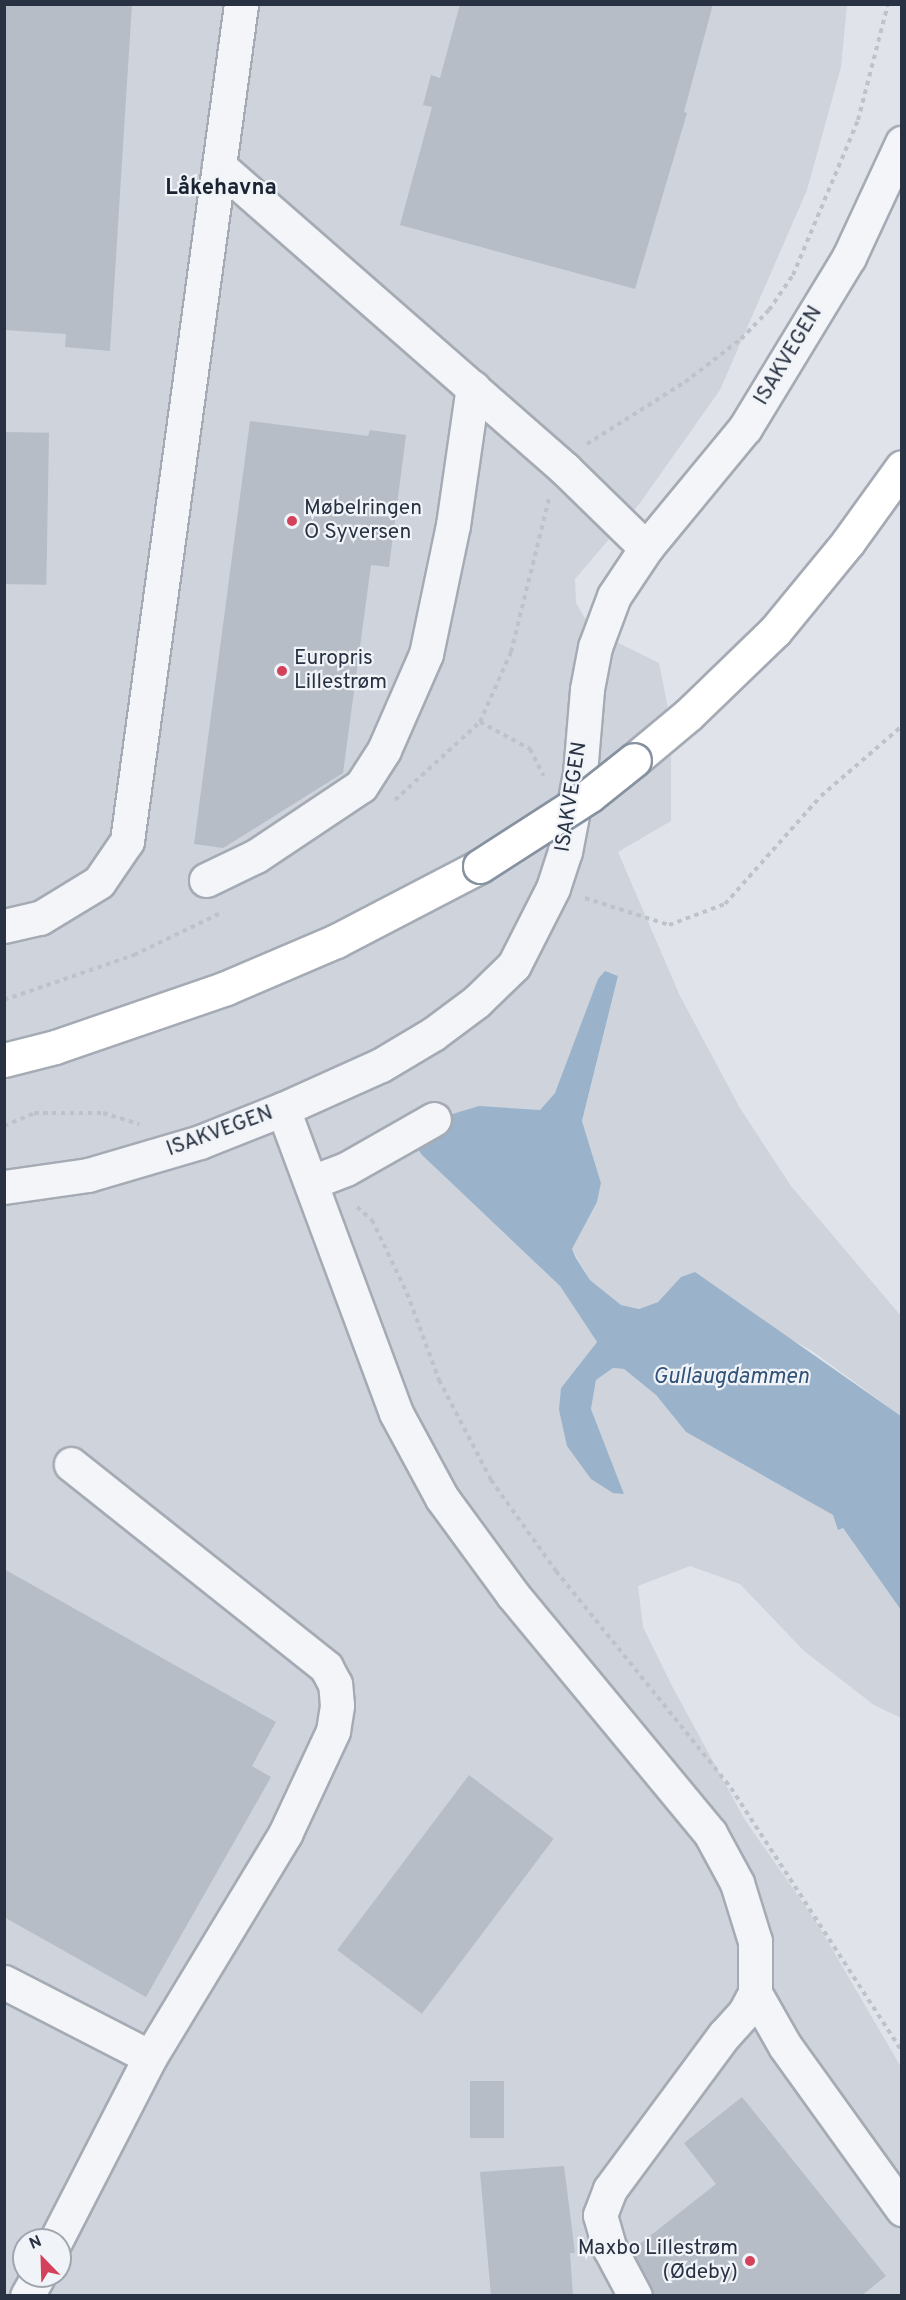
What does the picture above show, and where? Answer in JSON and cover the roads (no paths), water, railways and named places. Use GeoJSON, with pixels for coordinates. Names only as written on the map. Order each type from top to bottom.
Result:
{"type":"FeatureCollection","features":[{"type":"Feature","properties":{"kind":"highway"},"geometry":{"type":"LineString","coordinates":[[4,1060],[55,1047],[226,988],[336,941],[480,866],[590,795],[688,715],[775,631],[848,542],[902,467]]}},
{"type":"Feature","properties":{"kind":"street"},"geometry":{"type":"LineString","coordinates":[[4,926],[40,918],[99,882],[127,841],[241,4]]}},
{"type":"Feature","properties":{"kind":"street","name":"ISAKVEGEN"},"geometry":{"type":"LineString","coordinates":[[4,1187],[88,1175],[200,1142],[283,1109],[381,1065],[476,1002],[514,965],[553,888],[565,852],[580,773],[595,647],[614,596],[646,548],[745,428],[849,257],[902,143]]}},
{"type":"Feature","properties":{"kind":"street"},"geometry":{"type":"LineString","coordinates":[[219,166],[565,469],[646,548]]}},
{"type":"Feature","properties":{"kind":"street"},"geometry":{"type":"LineString","coordinates":[[206,880],[256,856],[361,786],[384,750],[426,654],[453,525],[473,387]]}},
{"type":"Feature","properties":{"kind":"street"},"geometry":{"type":"LineString","coordinates":[[283,1109],[396,1413],[442,1498],[520,1604],[710,1833],[737,1884],[755,1941],[754,1993],[745,2012],[724,2035],[610,2189],[600,2215],[603,2232],[635,2295]]}},
{"type":"Feature","properties":{"kind":"street"},"geometry":{"type":"LineString","coordinates":[[312,1182],[346,1169],[434,1119]]}},
{"type":"Feature","properties":{"kind":"street"},"geometry":{"type":"LineString","coordinates":[[62,2228],[150,2057],[285,1834],[333,1731],[335,1684],[327,1667],[71,1464]]}},
{"type":"Feature","properties":{"kind":"street"},"geometry":{"type":"LineString","coordinates":[[4,1982],[150,2057]]}},
{"type":"Feature","properties":{"kind":"street"},"geometry":{"type":"LineString","coordinates":[[754,1993],[786,2046],[902,2209]]}},
{"type":"Feature","properties":{"kind":"water","name":"Gullaugdammen"},"geometry":{"type":"Polygon","coordinates":[[[605,971],[618,976],[582,1121],[601,1183],[597,1202],[572,1249],[576,1258],[590,1280],[621,1305],[639,1309],[658,1302],[681,1277],[695,1272],[901,1416],[901,1610],[843,1528],[838,1530],[833,1515],[686,1432],[656,1395],[624,1369],[613,1368],[596,1380],[591,1409],[624,1494],[613,1493],[591,1479],[567,1446],[559,1410],[561,1388],[597,1342],[560,1286],[422,1155],[410,1138],[416,1125],[479,1106],[540,1110],[555,1093],[598,979],[605,971]]]}},
{"type":"Feature","properties":{"kind":"place","name":"Møbelringen O Syversen"},"geometry":{"type":"Point","coordinates":[292,521]}},
{"type":"Feature","properties":{"kind":"place","name":"Europris Lillestrøm"},"geometry":{"type":"Point","coordinates":[282,671]}},
{"type":"Feature","properties":{"kind":"place","name":"Maxbo Lillestrøm (Ødeby)"},"geometry":{"type":"Point","coordinates":[750,2261]}},
{"type":"Feature","properties":{"kind":"district","name":"Låkehavna"},"geometry":{"type":"Point","coordinates":[221,189]}}]}
